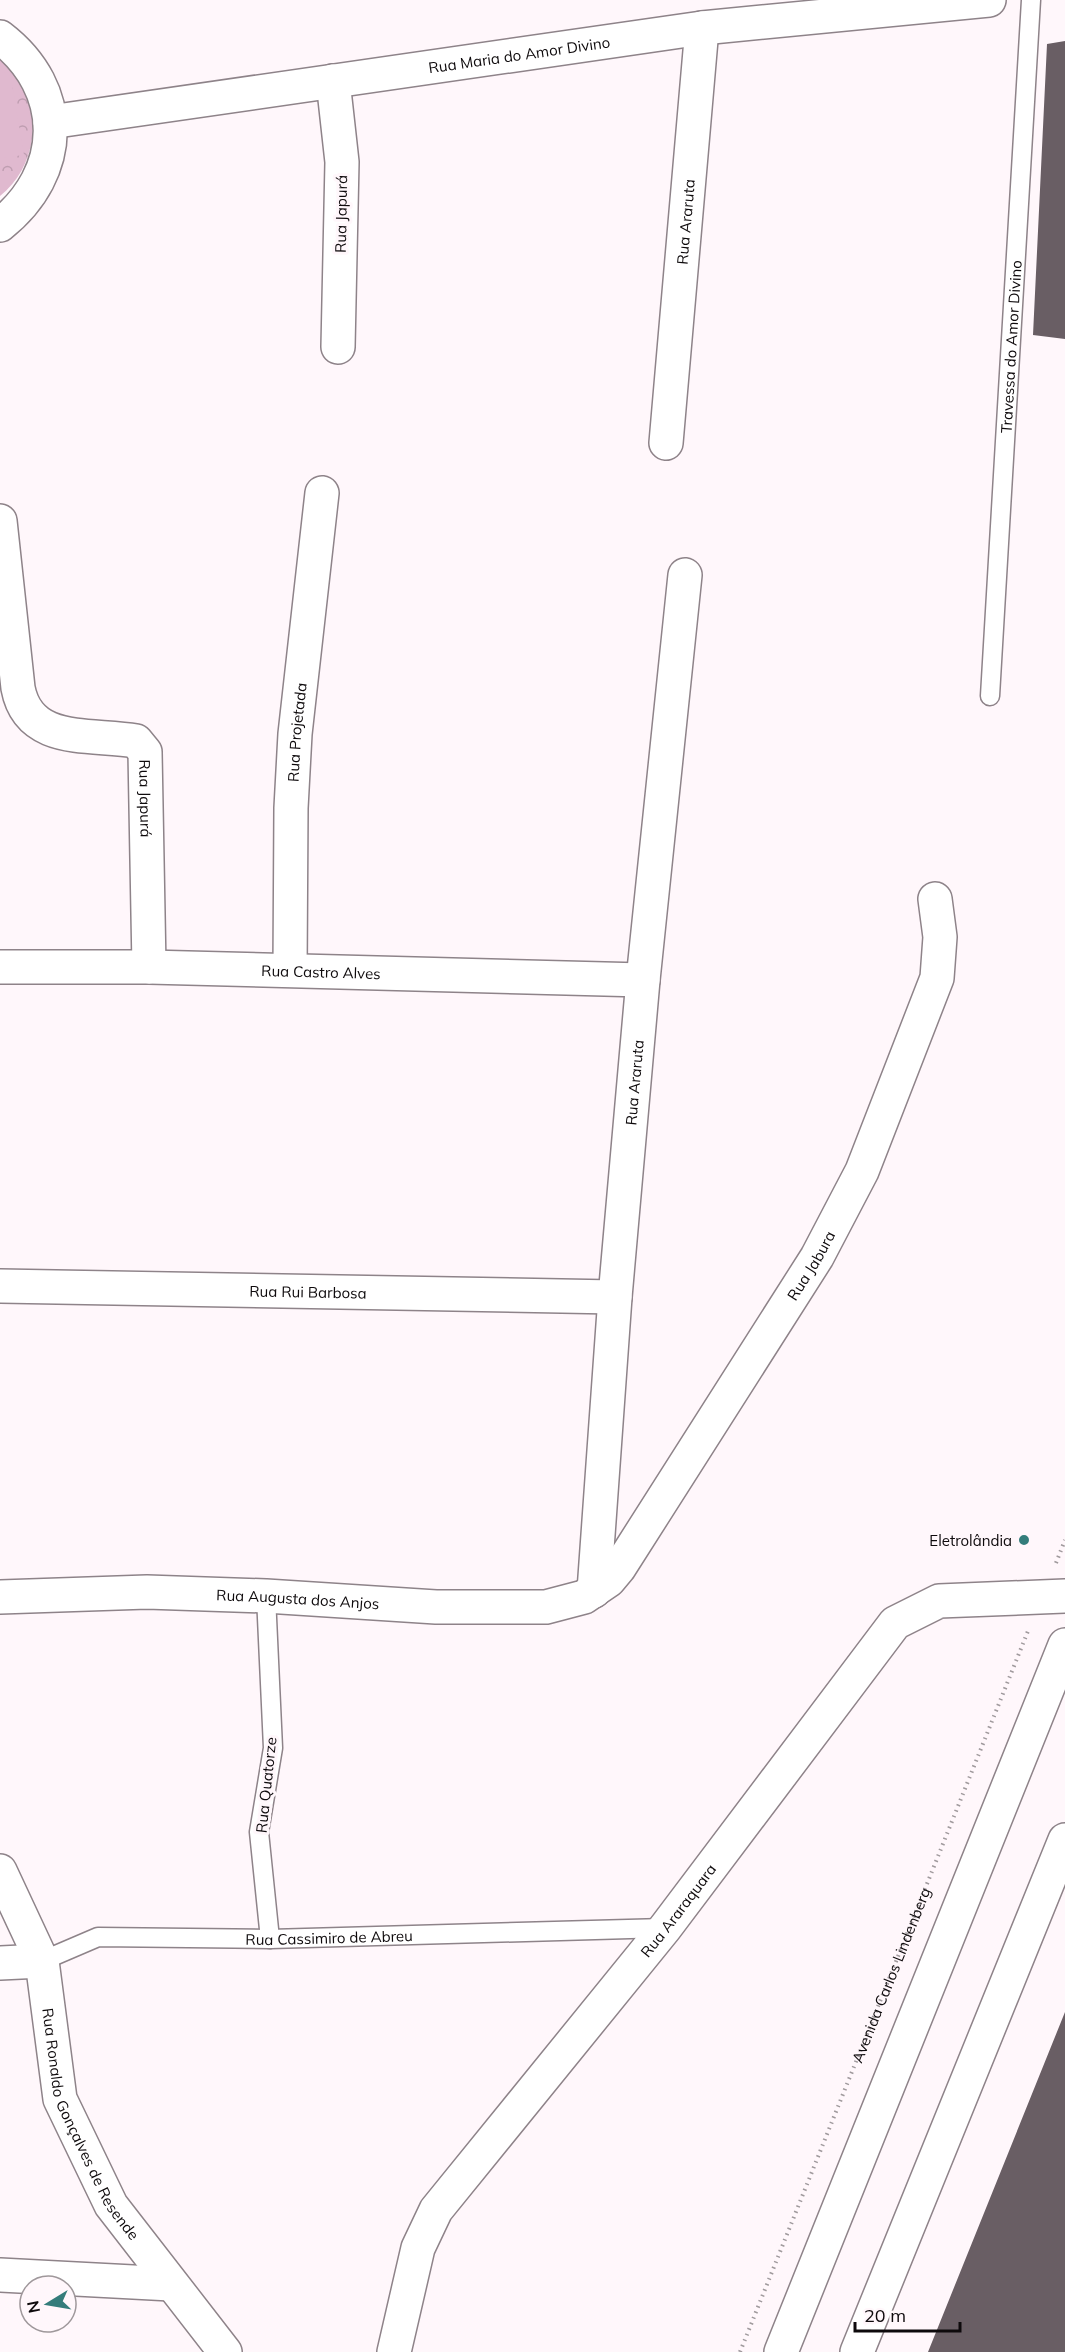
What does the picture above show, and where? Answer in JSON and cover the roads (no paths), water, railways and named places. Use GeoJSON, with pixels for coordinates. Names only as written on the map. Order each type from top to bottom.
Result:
{"type":"FeatureCollection","features":[{"type":"Feature","properties":{"kind":"street","name":"Rua Maria do Amor Divino"},"geometry":{"type":"LineString","coordinates":[[50,122],[333,81],[700,14],[989,0]]}},
{"type":"Feature","properties":{"kind":"street","name":"Rua Araruta"},"geometry":{"type":"LineString","coordinates":[[666,443],[700,14]]}},
{"type":"Feature","properties":{"kind":"street"},"geometry":{"type":"LineString","coordinates":[[0,37],[22,56],[40,82],[50,122],[50,142],[39,182],[28,199],[0,225]]}},
{"type":"Feature","properties":{"kind":"street","name":"Rua Japurá"},"geometry":{"type":"LineString","coordinates":[[333,81],[342,162],[338,347]]}},
{"type":"Feature","properties":{"kind":"street","name":"Rua Projetada"},"geometry":{"type":"LineString","coordinates":[[290,970],[295,734],[322,493]]}},
{"type":"Feature","properties":{"kind":"street","name":"Rua Japurá"},"geometry":{"type":"LineString","coordinates":[[0,521],[18,688],[20,700],[32,720],[54,732],[136,741],[145,752],[149,967]]}},
{"type":"Feature","properties":{"kind":"street","name":"Rua Araruta"},"geometry":{"type":"LineString","coordinates":[[594,1591],[615,1297],[643,980],[685,575]]}},
{"type":"Feature","properties":{"kind":"street","name":"Rua Jabura"},"geometry":{"type":"LineString","coordinates":[[594,1591],[619,1568],[817,1257],[840,1214],[877,1136],[933,989],[940,956],[935,899]]}},
{"type":"Feature","properties":{"kind":"street","name":"Rua Castro Alves"},"geometry":{"type":"LineString","coordinates":[[0,967],[149,967],[643,980]]}},
{"type":"Feature","properties":{"kind":"street","name":"Rua Rui Barbosa"},"geometry":{"type":"LineString","coordinates":[[0,1286],[615,1297]]}},
{"type":"Feature","properties":{"kind":"street","name":"Rua Augusta dos Anjos"},"geometry":{"type":"LineString","coordinates":[[0,1597],[147,1592],[266,1596],[436,1607],[499,1608],[566,1604],[594,1591]]}},
{"type":"Feature","properties":{"kind":"street","name":"Rua Araraquara"},"geometry":{"type":"LineString","coordinates":[[394,2352],[418,2248],[435,2210],[665,1928],[895,1623],[939,1601],[1053,1596]]}},
{"type":"Feature","properties":{"kind":"street"},"geometry":{"type":"LineString","coordinates":[[781,2352],[1065,1645]]}},
{"type":"Feature","properties":{"kind":"street"},"geometry":{"type":"LineString","coordinates":[[857,2352],[1065,1840]]}},
{"type":"Feature","properties":{"kind":"street","name":"Rua Ronaldo Gonçalves de Resende"},"geometry":{"type":"LineString","coordinates":[[0,1871],[42,1961],[60,2099],[111,2205],[225,2352]]}},
{"type":"Feature","properties":{"kind":"street","name":"Rua Cassimiro de Abreu"},"geometry":{"type":"LineString","coordinates":[[0,1963],[42,1961]]}},
{"type":"Feature","properties":{"kind":"street"},"geometry":{"type":"LineString","coordinates":[[0,2275],[171,2284]]}},
{"type":"Feature","properties":{"kind":"lane","name":"Travessa do Amor Divino"},"geometry":{"type":"LineString","coordinates":[[990,696],[1031,0]]}},
{"type":"Feature","properties":{"kind":"lane","name":"Rua Quatorze"},"geometry":{"type":"LineString","coordinates":[[266,1596],[273,1748],[259,1832],[270,1939]]}},
{"type":"Feature","properties":{"kind":"lane","name":"Rua Cassimiro de Abreu"},"geometry":{"type":"LineString","coordinates":[[42,1961],[98,1937],[270,1939],[665,1928]]}},
{"type":"Feature","properties":{"kind":"place","name":"Eletrolândia"},"geometry":{"type":"Point","coordinates":[1024,1540]}}]}
